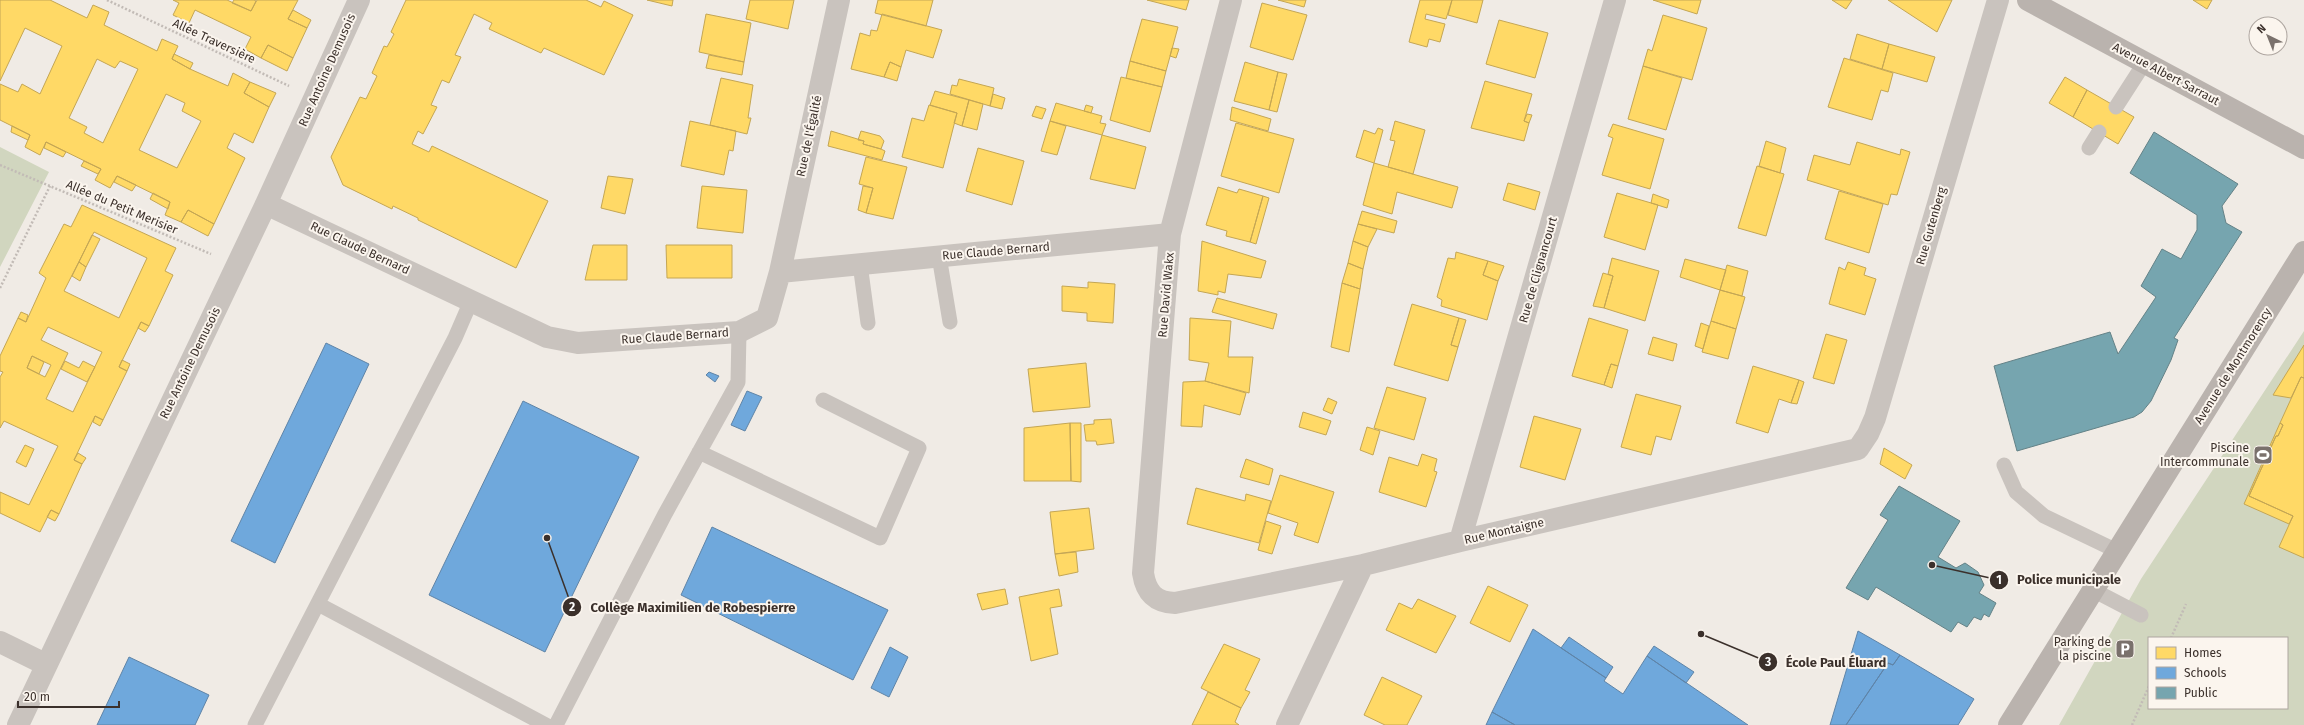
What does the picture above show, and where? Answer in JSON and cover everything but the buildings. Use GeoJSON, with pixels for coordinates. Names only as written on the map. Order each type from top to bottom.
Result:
{"type":"FeatureCollection","features":[{"type":"Feature","properties":{"kind":"street","name":"Rue Antoine Demusois"},"geometry":{"type":"LineString","coordinates":[[18,725],[45,664],[266,204],[359,0]]}},
{"type":"Feature","properties":{"kind":"street","name":"Rue de l'Égalité"},"geometry":{"type":"LineString","coordinates":[[780,272],[839,0]]}},
{"type":"Feature","properties":{"kind":"street","name":"Rue David Wakx"},"geometry":{"type":"LineString","coordinates":[[1151,596],[1145,585],[1143,573],[1170,234],[1231,0]]}},
{"type":"Feature","properties":{"kind":"street","name":"Rue de Clignancourt"},"geometry":{"type":"LineString","coordinates":[[1460,541],[1615,0]]}},
{"type":"Feature","properties":{"kind":"street","name":"Rue Gutenberg"},"geometry":{"type":"LineString","coordinates":[[1858,449],[1868,434],[1874,418],[1998,0]]}},
{"type":"Feature","properties":{"kind":"street","name":"Avenue Albert Sarraut"},"geometry":{"type":"LineString","coordinates":[[2028,0],[2304,148]]}},
{"type":"Feature","properties":{"kind":"street","name":"Rue Claude Bernard"},"geometry":{"type":"LineString","coordinates":[[266,204],[547,337],[578,343],[739,332],[767,318],[780,272],[1170,234]]}},
{"type":"Feature","properties":{"kind":"street","name":"Avenue de Montmorency"},"geometry":{"type":"LineString","coordinates":[[2009,725],[2304,252]]}},
{"type":"Feature","properties":{"kind":"street","name":"Rue Montaigne"},"geometry":{"type":"LineString","coordinates":[[1151,596],[1163,602],[1175,603],[1363,565],[1460,541],[1858,449]]}},
{"type":"Feature","properties":{"kind":"street"},"geometry":{"type":"LineString","coordinates":[[1287,725],[1363,565]]}},
{"type":"Feature","properties":{"kind":"street"},"geometry":{"type":"LineString","coordinates":[[0,642],[45,664]]}},
{"type":"Feature","properties":{"kind":"lane"},"geometry":{"type":"LineString","coordinates":[[2116,107],[2144,62]]}},
{"type":"Feature","properties":{"kind":"lane"},"geometry":{"type":"LineString","coordinates":[[2089,148],[2099,132]]}},
{"type":"Feature","properties":{"kind":"lane"},"geometry":{"type":"LineString","coordinates":[[939,256],[950,322]]}},
{"type":"Feature","properties":{"kind":"lane"},"geometry":{"type":"LineString","coordinates":[[860,264],[868,323]]}},
{"type":"Feature","properties":{"kind":"lane"},"geometry":{"type":"LineString","coordinates":[[256,725],[455,338],[470,300]]}},
{"type":"Feature","properties":{"kind":"lane"},"geometry":{"type":"LineString","coordinates":[[556,725],[699,452],[738,382],[739,332]]}},
{"type":"Feature","properties":{"kind":"lane"},"geometry":{"type":"LineString","coordinates":[[699,452],[880,538],[919,448],[822,400]]}},
{"type":"Feature","properties":{"kind":"lane"},"geometry":{"type":"LineString","coordinates":[[2004,465],[2016,492],[2044,516],[2117,551]]}},
{"type":"Feature","properties":{"kind":"lane"},"geometry":{"type":"LineString","coordinates":[[2094,590],[2141,615]]}},
{"type":"Feature","properties":{"kind":"lane"},"geometry":{"type":"LineString","coordinates":[[318,604],[546,725]]}},
{"type":"Feature","properties":{"kind":"path","name":"Allée Traversière"},"geometry":{"type":"LineString","coordinates":[[107,0],[315,98]]}},
{"type":"Feature","properties":{"kind":"path","name":"Allée du Petit Merisier"},"geometry":{"type":"LineString","coordinates":[[0,165],[237,265]]}},
{"type":"Feature","properties":{"kind":"path"},"geometry":{"type":"LineString","coordinates":[[0,288],[50,186]]}},
{"type":"Feature","properties":{"kind":"path"},"geometry":{"type":"LineString","coordinates":[[2171,637],[2186,604]]}},
{"type":"Feature","properties":{"kind":"path"},"geometry":{"type":"LineString","coordinates":[[2132,725],[2148,688]]}},
{"type":"Feature","properties":{"kind":"green space"},"geometry":{"type":"Polygon","coordinates":[[[0,147],[49,172],[0,267],[0,147]]]}},
{"type":"Feature","properties":{"kind":"green space","name":"Piscine Intercommunale"},"geometry":{"type":"Polygon","coordinates":[[[2304,331],[2304,725],[2059,725],[2141,579],[2304,331]]]}},
{"type":"Feature","properties":{"kind":"place","name":"Piscine Intercommunale"},"geometry":{"type":"Point","coordinates":[2263,455]}},
{"type":"Feature","properties":{"kind":"place","name":"Collège Maximilien de Robespierre"},"geometry":{"type":"Point","coordinates":[547,538]}},
{"type":"Feature","properties":{"kind":"place","name":"Police municipale"},"geometry":{"type":"Point","coordinates":[1932,565]}},
{"type":"Feature","properties":{"kind":"place","name":"École Paul Éluard"},"geometry":{"type":"Point","coordinates":[1701,634]}},
{"type":"Feature","properties":{"kind":"place","name":"Parking de la piscine"},"geometry":{"type":"Point","coordinates":[2125,649]}}]}
